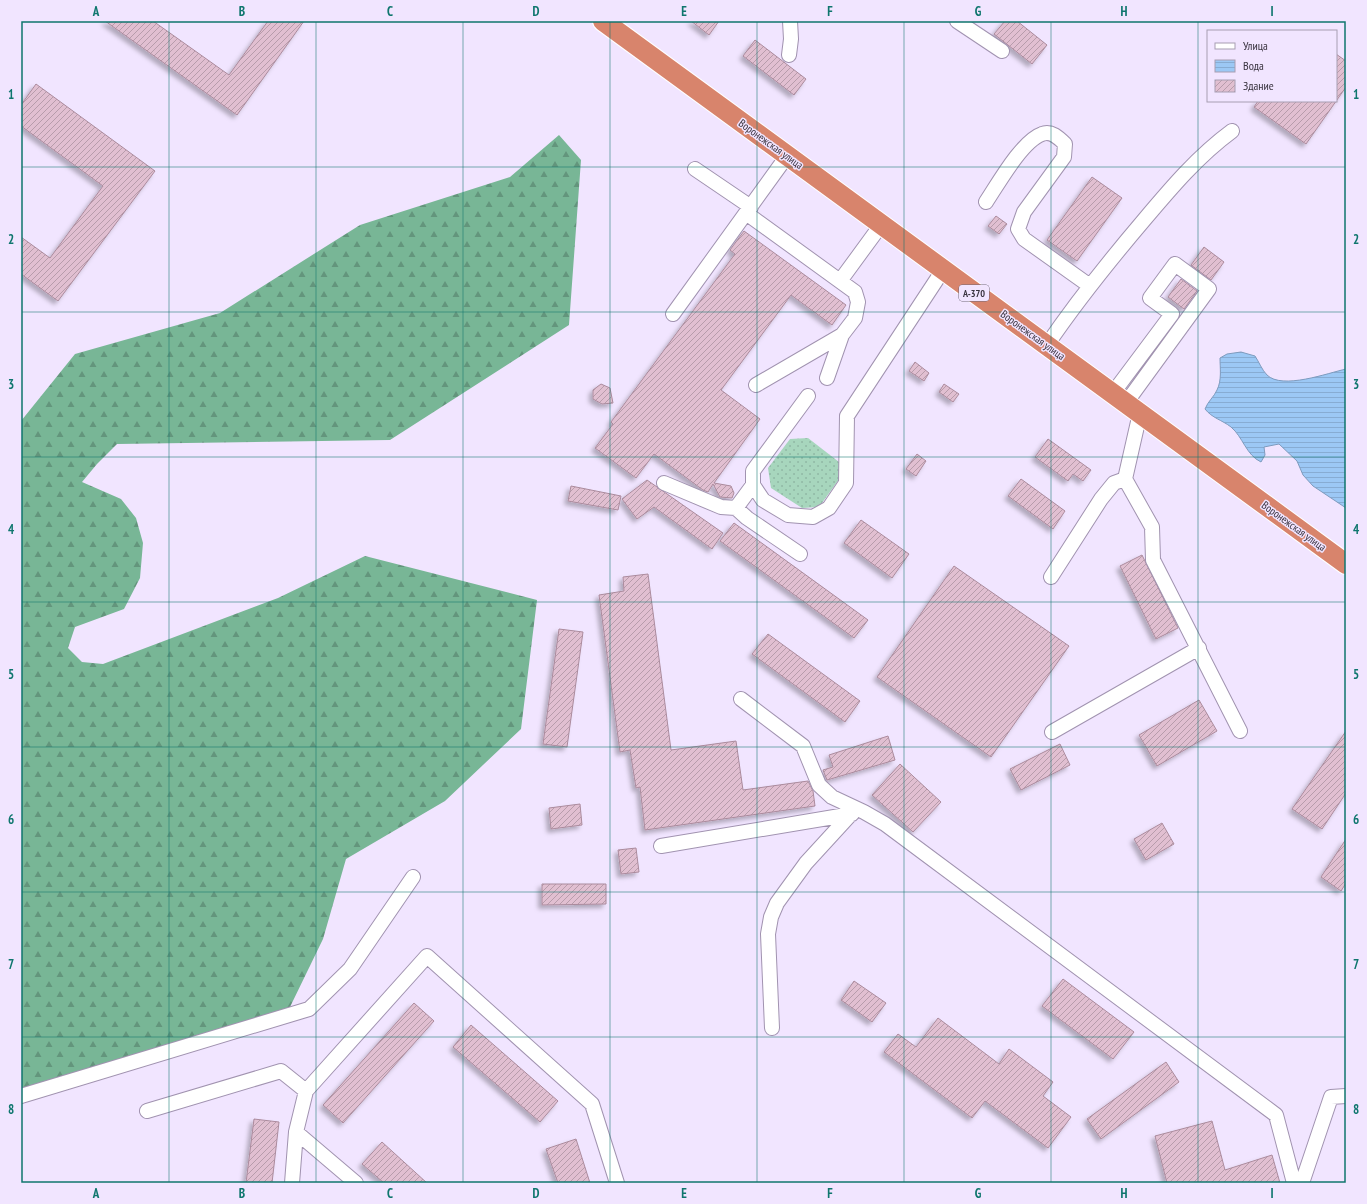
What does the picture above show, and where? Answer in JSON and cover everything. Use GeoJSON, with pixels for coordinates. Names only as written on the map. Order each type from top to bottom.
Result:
{"type":"FeatureCollection","features":[{"type":"Feature","properties":{"kind":"highway","name":"Воронежская улица"},"geometry":{"type":"LineString","coordinates":[[603,21],[1346,564]]}},
{"type":"Feature","properties":{"kind":"lane"},"geometry":{"type":"LineString","coordinates":[[789,55],[791,39],[790,21]]}},
{"type":"Feature","properties":{"kind":"lane"},"geometry":{"type":"LineString","coordinates":[[957,21],[1002,51]]}},
{"type":"Feature","properties":{"kind":"lane"},"geometry":{"type":"LineString","coordinates":[[1047,345],[1090,286],[1171,188],[1209,148],[1232,131]]}},
{"type":"Feature","properties":{"kind":"lane"},"geometry":{"type":"LineString","coordinates":[[986,202],[1026,144],[1043,133],[1055,135],[1065,144],[1064,157],[1024,212],[1018,229],[1024,239],[1090,286]]}},
{"type":"Feature","properties":{"kind":"lane"},"geometry":{"type":"LineString","coordinates":[[674,314],[787,156]]}},
{"type":"Feature","properties":{"kind":"lane"},"geometry":{"type":"LineString","coordinates":[[695,169],[855,292],[858,302],[855,318],[842,335],[827,378]]}},
{"type":"Feature","properties":{"kind":"lane"},"geometry":{"type":"LineString","coordinates":[[840,281],[881,225]]}},
{"type":"Feature","properties":{"kind":"lane"},"geometry":{"type":"LineString","coordinates":[[1127,403],[1209,289],[1175,264],[1150,298],[1172,314],[1127,403],[1125,479],[1152,527],[1153,560],[1240,730]]}},
{"type":"Feature","properties":{"kind":"lane"},"geometry":{"type":"LineString","coordinates":[[808,396],[753,471],[753,485],[763,500],[788,515],[813,517],[829,508],[846,483],[847,416],[943,270]]}},
{"type":"Feature","properties":{"kind":"lane"},"geometry":{"type":"LineString","coordinates":[[756,385],[842,335]]}},
{"type":"Feature","properties":{"kind":"lane"},"geometry":{"type":"LineString","coordinates":[[1051,577],[1101,499],[1114,483],[1125,479]]}},
{"type":"Feature","properties":{"kind":"lane"},"geometry":{"type":"LineString","coordinates":[[664,483],[722,506],[736,508],[746,518],[800,554]]}},
{"type":"Feature","properties":{"kind":"lane"},"geometry":{"type":"LineString","coordinates":[[736,508],[753,485]]}},
{"type":"Feature","properties":{"kind":"lane"},"geometry":{"type":"LineString","coordinates":[[1052,732],[1199,648]]}},
{"type":"Feature","properties":{"kind":"lane"},"geometry":{"type":"LineString","coordinates":[[740,699],[803,746],[819,785],[832,797],[885,824],[1276,1115],[1294,1183]]}},
{"type":"Feature","properties":{"kind":"lane"},"geometry":{"type":"LineString","coordinates":[[661,846],[864,812]]}},
{"type":"Feature","properties":{"kind":"lane"},"geometry":{"type":"LineString","coordinates":[[772,1028],[768,934],[771,917],[777,903],[806,863],[850,815]]}},
{"type":"Feature","properties":{"kind":"lane"},"geometry":{"type":"LineString","coordinates":[[21,1096],[309,1009],[350,969],[413,877]]}},
{"type":"Feature","properties":{"kind":"lane"},"geometry":{"type":"LineString","coordinates":[[292,1183],[296,1132],[306,1091],[427,956],[592,1104],[617,1183]]}},
{"type":"Feature","properties":{"kind":"lane"},"geometry":{"type":"LineString","coordinates":[[147,1111],[281,1071],[306,1091]]}},
{"type":"Feature","properties":{"kind":"lane"},"geometry":{"type":"LineString","coordinates":[[1302,1183],[1331,1097],[1346,1096]]}},
{"type":"Feature","properties":{"kind":"lane"},"geometry":{"type":"LineString","coordinates":[[296,1132],[356,1183]]}},
{"type":"Feature","properties":{"kind":"green space"},"geometry":{"type":"Polygon","coordinates":[[[559,135],[581,160],[569,325],[390,440],[117,444],[82,482],[121,499],[136,518],[143,543],[140,578],[124,609],[75,627],[68,648],[82,662],[103,664],[278,598],[365,556],[537,600],[521,729],[445,801],[346,859],[323,939],[290,1007],[21,1091],[21,421],[75,354],[220,313],[360,225],[510,177],[559,135]]]}},
{"type":"Feature","properties":{"kind":"green space"},"geometry":{"type":"Polygon","coordinates":[[[808,438],[839,462],[840,478],[819,507],[802,508],[771,488],[768,468],[790,439],[808,438]]]}},
{"type":"Feature","properties":{"kind":"water"},"geometry":{"type":"Polygon","coordinates":[[[1241,352],[1255,356],[1267,375],[1274,379],[1283,381],[1294,381],[1317,377],[1346,369],[1346,508],[1313,486],[1303,475],[1297,461],[1279,444],[1264,447],[1265,455],[1261,462],[1252,455],[1231,427],[1211,415],[1205,409],[1219,386],[1220,358],[1227,354],[1241,352]]]}},
{"type":"Feature","properties":{"kind":"building"},"geometry":{"type":"Polygon","coordinates":[[[105,21],[153,21],[229,75],[268,21],[304,21],[237,115],[105,21]]]}},
{"type":"Feature","properties":{"kind":"building"},"geometry":{"type":"Polygon","coordinates":[[[691,21],[719,21],[709,35],[691,21]]]}},
{"type":"Feature","properties":{"kind":"building"},"geometry":{"type":"Polygon","coordinates":[[[1005,21],[1017,21],[1047,45],[1032,64],[994,34],[1005,21]]]}},
{"type":"Feature","properties":{"kind":"building"},"geometry":{"type":"Polygon","coordinates":[[[755,40],[806,79],[794,95],[743,56],[755,40]]]}},
{"type":"Feature","properties":{"kind":"building"},"geometry":{"type":"Polygon","coordinates":[[[1337,55],[1346,61],[1346,87],[1337,100],[1337,55]]]}},
{"type":"Feature","properties":{"kind":"building"},"geometry":{"type":"Polygon","coordinates":[[[36,84],[155,171],[58,301],[21,274],[21,237],[50,258],[103,186],[21,126],[21,105],[36,84]]]}},
{"type":"Feature","properties":{"kind":"building"},"geometry":{"type":"Polygon","coordinates":[[[1257,102],[1335,102],[1306,144],[1254,107],[1257,102]]]}},
{"type":"Feature","properties":{"kind":"building"},"geometry":{"type":"Polygon","coordinates":[[[1092,177],[1122,198],[1077,261],[1047,240],[1092,177]]]}},
{"type":"Feature","properties":{"kind":"building"},"geometry":{"type":"Polygon","coordinates":[[[996,216],[1007,224],[999,234],[988,226],[996,216]]]}},
{"type":"Feature","properties":{"kind":"building"},"geometry":{"type":"Polygon","coordinates":[[[744,231],[846,305],[832,325],[791,295],[721,390],[760,419],[714,483],[731,486],[734,493],[732,498],[720,497],[713,484],[708,492],[703,490],[654,454],[636,478],[595,448],[613,424],[611,422],[735,254],[730,250],[744,231]]]}},
{"type":"Feature","properties":{"kind":"building"},"geometry":{"type":"Polygon","coordinates":[[[1204,247],[1224,262],[1211,280],[1191,265],[1204,247]]]}},
{"type":"Feature","properties":{"kind":"building"},"geometry":{"type":"Polygon","coordinates":[[[1181,279],[1197,291],[1184,309],[1168,297],[1181,279]]]}},
{"type":"Feature","properties":{"kind":"building"},"geometry":{"type":"Polygon","coordinates":[[[915,362],[929,373],[924,381],[909,371],[915,362]]]}},
{"type":"Feature","properties":{"kind":"building"},"geometry":{"type":"Polygon","coordinates":[[[601,384],[610,388],[613,403],[602,404],[593,399],[593,390],[601,384]]]}},
{"type":"Feature","properties":{"kind":"building"},"geometry":{"type":"Polygon","coordinates":[[[944,384],[959,394],[953,402],[939,392],[944,384]]]}},
{"type":"Feature","properties":{"kind":"building"},"geometry":{"type":"Polygon","coordinates":[[[1048,439],[1091,470],[1083,481],[1073,474],[1068,481],[1035,457],[1048,439]]]}},
{"type":"Feature","properties":{"kind":"building"},"geometry":{"type":"Polygon","coordinates":[[[917,454],[926,461],[916,476],[906,469],[917,454]]]}},
{"type":"Feature","properties":{"kind":"building"},"geometry":{"type":"Polygon","coordinates":[[[1021,479],[1065,511],[1053,529],[1008,496],[1021,479]]]}},
{"type":"Feature","properties":{"kind":"building"},"geometry":{"type":"Polygon","coordinates":[[[647,480],[723,533],[712,549],[654,507],[637,519],[622,499],[647,480]]]}},
{"type":"Feature","properties":{"kind":"building"},"geometry":{"type":"Polygon","coordinates":[[[571,486],[621,496],[618,510],[568,501],[571,486]]]}},
{"type":"Feature","properties":{"kind":"building"},"geometry":{"type":"Polygon","coordinates":[[[861,520],[909,554],[892,578],[844,543],[861,520]]]}},
{"type":"Feature","properties":{"kind":"building"},"geometry":{"type":"Polygon","coordinates":[[[734,523],[868,620],[854,638],[720,541],[734,523]]]}},
{"type":"Feature","properties":{"kind":"building"},"geometry":{"type":"Polygon","coordinates":[[[1142,555],[1178,628],[1156,639],[1120,566],[1142,555]]]}},
{"type":"Feature","properties":{"kind":"building"},"geometry":{"type":"Polygon","coordinates":[[[954,566],[1069,646],[991,757],[877,677],[954,566]]]}},
{"type":"Feature","properties":{"kind":"building"},"geometry":{"type":"Polygon","coordinates":[[[648,574],[671,750],[736,741],[743,790],[808,781],[813,791],[815,806],[645,830],[640,787],[636,788],[630,750],[620,752],[599,595],[624,591],[623,577],[648,574]]]}},
{"type":"Feature","properties":{"kind":"building"},"geometry":{"type":"Polygon","coordinates":[[[559,629],[583,632],[567,747],[543,744],[559,629]]]}},
{"type":"Feature","properties":{"kind":"building"},"geometry":{"type":"Polygon","coordinates":[[[768,634],[860,701],[845,722],[752,654],[768,634]]]}},
{"type":"Feature","properties":{"kind":"building"},"geometry":{"type":"Polygon","coordinates":[[[1199,700],[1217,731],[1157,766],[1139,735],[1199,700]]]}},
{"type":"Feature","properties":{"kind":"building"},"geometry":{"type":"Polygon","coordinates":[[[1346,731],[1346,793],[1322,829],[1292,809],[1346,731]]]}},
{"type":"Feature","properties":{"kind":"building"},"geometry":{"type":"Polygon","coordinates":[[[888,736],[895,760],[827,780],[823,770],[833,767],[829,755],[888,736]]]}},
{"type":"Feature","properties":{"kind":"building"},"geometry":{"type":"Polygon","coordinates":[[[1060,744],[1070,765],[1021,790],[1010,769],[1060,744]]]}},
{"type":"Feature","properties":{"kind":"building"},"geometry":{"type":"Polygon","coordinates":[[[900,764],[941,802],[913,832],[872,795],[900,764]]]}},
{"type":"Feature","properties":{"kind":"building"},"geometry":{"type":"Polygon","coordinates":[[[580,804],[582,825],[551,829],[549,808],[580,804]]]}},
{"type":"Feature","properties":{"kind":"building"},"geometry":{"type":"Polygon","coordinates":[[[1162,823],[1174,844],[1146,860],[1134,839],[1162,823]]]}},
{"type":"Feature","properties":{"kind":"building"},"geometry":{"type":"Polygon","coordinates":[[[1346,839],[1346,883],[1341,891],[1321,877],[1346,839]]]}},
{"type":"Feature","properties":{"kind":"building"},"geometry":{"type":"Polygon","coordinates":[[[636,848],[639,872],[621,874],[618,850],[636,848]]]}},
{"type":"Feature","properties":{"kind":"building"},"geometry":{"type":"Polygon","coordinates":[[[542,884],[606,884],[606,904],[542,905],[542,884]]]}},
{"type":"Feature","properties":{"kind":"building"},"geometry":{"type":"Polygon","coordinates":[[[1063,979],[1134,1032],[1113,1059],[1042,1006],[1063,979]]]}},
{"type":"Feature","properties":{"kind":"building"},"geometry":{"type":"Polygon","coordinates":[[[854,981],[886,1003],[872,1022],[841,1000],[854,981]]]}},
{"type":"Feature","properties":{"kind":"building"},"geometry":{"type":"Polygon","coordinates":[[[414,1003],[434,1021],[343,1123],[323,1105],[414,1003]]]}},
{"type":"Feature","properties":{"kind":"building"},"geometry":{"type":"Polygon","coordinates":[[[938,1018],[999,1064],[1009,1049],[1053,1082],[1043,1096],[1071,1117],[1048,1148],[985,1101],[972,1118],[884,1052],[898,1034],[916,1047],[938,1018]]]}},
{"type":"Feature","properties":{"kind":"building"},"geometry":{"type":"Polygon","coordinates":[[[471,1025],[558,1101],[540,1122],[453,1047],[471,1025]]]}},
{"type":"Feature","properties":{"kind":"building"},"geometry":{"type":"Polygon","coordinates":[[[1166,1062],[1179,1082],[1101,1139],[1087,1119],[1166,1062]]]}},
{"type":"Feature","properties":{"kind":"building"},"geometry":{"type":"Polygon","coordinates":[[[254,1119],[279,1122],[272,1183],[246,1183],[254,1119]]]}},
{"type":"Feature","properties":{"kind":"building"},"geometry":{"type":"Polygon","coordinates":[[[1212,1121],[1225,1170],[1272,1155],[1280,1183],[1167,1183],[1155,1136],[1212,1121]]]}},
{"type":"Feature","properties":{"kind":"building"},"geometry":{"type":"Polygon","coordinates":[[[576,1139],[590,1183],[558,1183],[546,1149],[576,1139]]]}},
{"type":"Feature","properties":{"kind":"building"},"geometry":{"type":"Polygon","coordinates":[[[382,1142],[427,1183],[384,1183],[362,1164],[382,1142]]]}}]}
